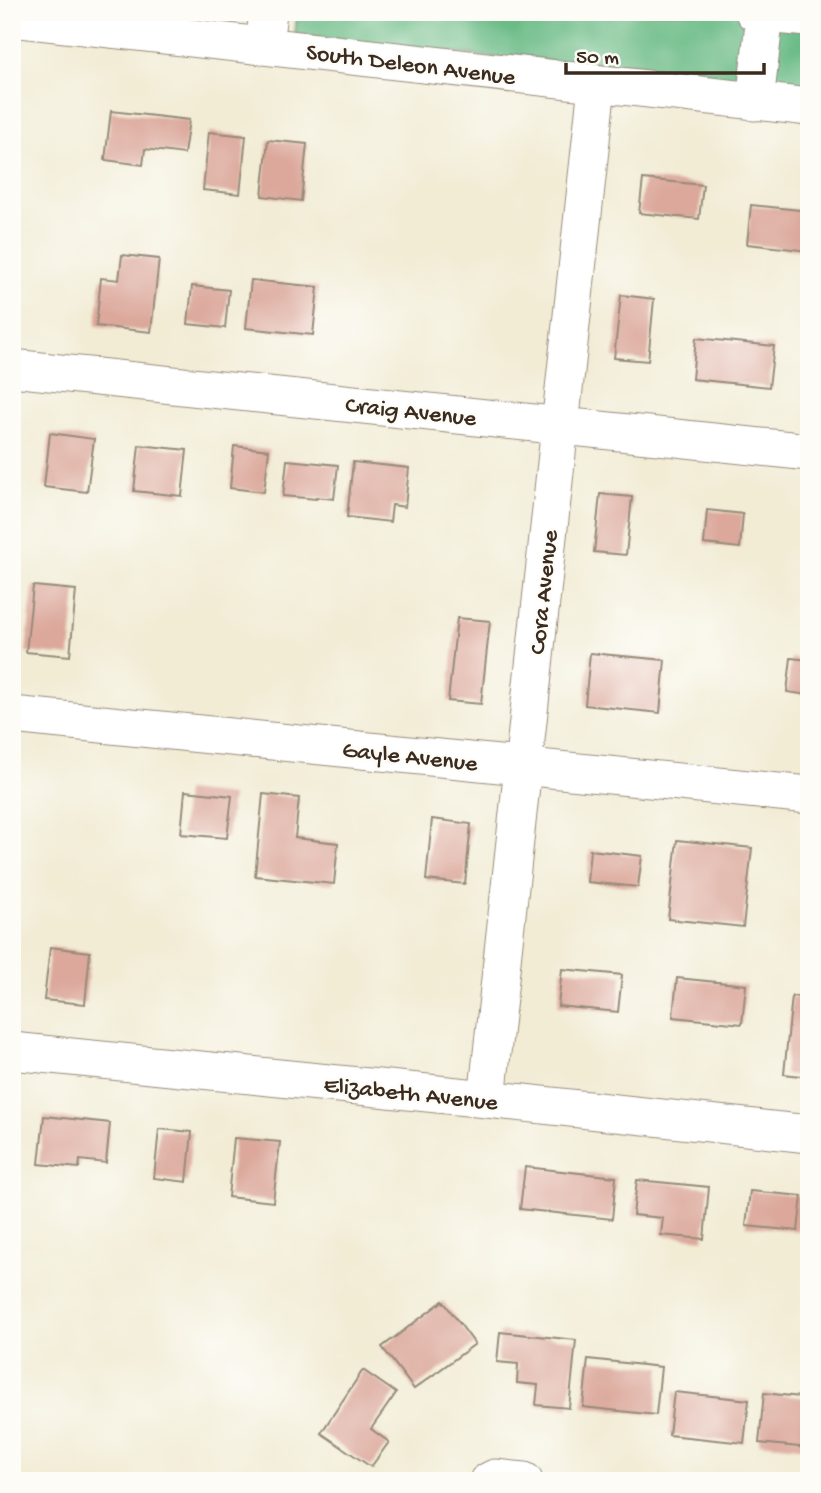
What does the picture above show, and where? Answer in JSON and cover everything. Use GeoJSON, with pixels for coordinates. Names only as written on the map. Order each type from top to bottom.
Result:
{"type":"FeatureCollection","features":[{"type":"Feature","properties":{"kind":"street"},"geometry":{"type":"LineString","coordinates":[[755,102],[759,13],[809,18]]}},
{"type":"Feature","properties":{"kind":"street","name":"South Deleon Avenue"},"geometry":{"type":"LineString","coordinates":[[12,18],[266,29],[597,85],[809,107]]}},
{"type":"Feature","properties":{"kind":"street","name":"Cora Avenue"},"geometry":{"type":"LineString","coordinates":[[487,1099],[597,85]]}},
{"type":"Feature","properties":{"kind":"street","name":"Craig Avenue"},"geometry":{"type":"LineString","coordinates":[[12,368],[809,452]]}},
{"type":"Feature","properties":{"kind":"street","name":"Gayle Avenue"},"geometry":{"type":"LineString","coordinates":[[12,715],[809,795]]}},
{"type":"Feature","properties":{"kind":"street","name":"Elizabeth Avenue"},"geometry":{"type":"LineString","coordinates":[[12,1051],[809,1134]]}},
{"type":"Feature","properties":{"kind":"street"},"geometry":{"type":"LineString","coordinates":[[489,1481],[495,1478],[524,1481]]}},
{"type":"Feature","properties":{"kind":"green space"},"geometry":{"type":"Polygon","coordinates":[[[297,12],[809,12],[809,93],[295,35],[297,12]]]}},
{"type":"Feature","properties":{"kind":"building"},"geometry":{"type":"Polygon","coordinates":[[[111,111],[189,120],[184,154],[145,149],[143,165],[105,160],[111,111]]]}},
{"type":"Feature","properties":{"kind":"building"},"geometry":{"type":"Polygon","coordinates":[[[209,132],[246,136],[240,194],[203,190],[209,132]]]}},
{"type":"Feature","properties":{"kind":"building"},"geometry":{"type":"Polygon","coordinates":[[[268,140],[307,144],[301,201],[262,196],[268,140]]]}},
{"type":"Feature","properties":{"kind":"building"},"geometry":{"type":"Polygon","coordinates":[[[643,179],[703,185],[699,219],[639,213],[643,179]]]}},
{"type":"Feature","properties":{"kind":"building"},"geometry":{"type":"Polygon","coordinates":[[[751,205],[809,211],[809,251],[747,244],[751,205]]]}},
{"type":"Feature","properties":{"kind":"building"},"geometry":{"type":"Polygon","coordinates":[[[122,255],[159,259],[151,332],[96,326],[101,278],[119,280],[122,255]]]}},
{"type":"Feature","properties":{"kind":"building"},"geometry":{"type":"Polygon","coordinates":[[[251,280],[318,287],[313,335],[246,328],[251,280]]]}},
{"type":"Feature","properties":{"kind":"building"},"geometry":{"type":"Polygon","coordinates":[[[192,286],[229,290],[225,328],[188,324],[192,286]]]}},
{"type":"Feature","properties":{"kind":"building"},"geometry":{"type":"Polygon","coordinates":[[[621,295],[654,299],[648,361],[614,358],[621,295]]]}},
{"type":"Feature","properties":{"kind":"building"},"geometry":{"type":"Polygon","coordinates":[[[696,338],[774,346],[769,387],[692,379],[696,338]]]}},
{"type":"Feature","properties":{"kind":"building"},"geometry":{"type":"Polygon","coordinates":[[[50,433],[94,439],[87,492],[44,487],[50,433]]]}},
{"type":"Feature","properties":{"kind":"building"},"geometry":{"type":"Polygon","coordinates":[[[139,445],[187,450],[182,496],[134,491],[139,445]]]}},
{"type":"Feature","properties":{"kind":"building"},"geometry":{"type":"Polygon","coordinates":[[[234,446],[269,450],[264,492],[230,488],[234,446]]]}},
{"type":"Feature","properties":{"kind":"building"},"geometry":{"type":"Polygon","coordinates":[[[287,460],[338,465],[334,499],[283,496],[287,460]]]}},
{"type":"Feature","properties":{"kind":"building"},"geometry":{"type":"Polygon","coordinates":[[[353,462],[409,468],[405,507],[392,505],[390,522],[347,517],[353,462]]]}},
{"type":"Feature","properties":{"kind":"building"},"geometry":{"type":"Polygon","coordinates":[[[600,494],[632,497],[626,555],[594,552],[600,494]]]}},
{"type":"Feature","properties":{"kind":"building"},"geometry":{"type":"Polygon","coordinates":[[[707,510],[743,514],[740,548],[704,544],[707,510]]]}},
{"type":"Feature","properties":{"kind":"building"},"geometry":{"type":"Polygon","coordinates":[[[33,586],[76,590],[70,656],[26,652],[33,586]]]}},
{"type":"Feature","properties":{"kind":"building"},"geometry":{"type":"Polygon","coordinates":[[[457,618],[490,621],[481,704],[448,701],[457,618]]]}},
{"type":"Feature","properties":{"kind":"building"},"geometry":{"type":"Polygon","coordinates":[[[590,653],[665,660],[660,713],[585,705],[590,653]]]}},
{"type":"Feature","properties":{"kind":"building"},"geometry":{"type":"Polygon","coordinates":[[[791,658],[809,660],[809,695],[787,692],[791,658]]]}},
{"type":"Feature","properties":{"kind":"building"},"geometry":{"type":"Polygon","coordinates":[[[185,791],[232,796],[227,838],[181,834],[185,791]]]}},
{"type":"Feature","properties":{"kind":"building"},"geometry":{"type":"Polygon","coordinates":[[[263,794],[299,798],[295,838],[338,843],[334,884],[255,876],[263,794]]]}},
{"type":"Feature","properties":{"kind":"building"},"geometry":{"type":"Polygon","coordinates":[[[432,819],[471,824],[465,884],[426,880],[432,819]]]}},
{"type":"Feature","properties":{"kind":"building"},"geometry":{"type":"Polygon","coordinates":[[[677,840],[752,848],[743,927],[668,919],[677,840]]]}},
{"type":"Feature","properties":{"kind":"building"},"geometry":{"type":"Polygon","coordinates":[[[590,850],[642,856],[638,887],[587,882],[590,850]]]}},
{"type":"Feature","properties":{"kind":"building"},"geometry":{"type":"Polygon","coordinates":[[[50,947],[90,952],[85,1004],[44,1000],[50,947]]]}},
{"type":"Feature","properties":{"kind":"building"},"geometry":{"type":"Polygon","coordinates":[[[562,969],[622,975],[618,1012],[558,1006],[562,969]]]}},
{"type":"Feature","properties":{"kind":"building"},"geometry":{"type":"Polygon","coordinates":[[[677,978],[746,985],[742,1024],[673,1017],[677,978]]]}},
{"type":"Feature","properties":{"kind":"building"},"geometry":{"type":"Polygon","coordinates":[[[792,996],[809,998],[809,1077],[784,1074],[792,996]]]}},
{"type":"Feature","properties":{"kind":"building"},"geometry":{"type":"Polygon","coordinates":[[[44,1116],[110,1123],[106,1163],[80,1160],[79,1168],[39,1164],[44,1116]]]}},
{"type":"Feature","properties":{"kind":"building"},"geometry":{"type":"Polygon","coordinates":[[[159,1129],[192,1132],[187,1182],[154,1178],[159,1129]]]}},
{"type":"Feature","properties":{"kind":"building"},"geometry":{"type":"Polygon","coordinates":[[[234,1138],[280,1142],[273,1202],[228,1197],[234,1138]]]}},
{"type":"Feature","properties":{"kind":"building"},"geometry":{"type":"Polygon","coordinates":[[[525,1167],[616,1177],[612,1219],[520,1209],[525,1167]]]}},
{"type":"Feature","properties":{"kind":"building"},"geometry":{"type":"Polygon","coordinates":[[[637,1180],[709,1187],[704,1239],[661,1235],[663,1218],[633,1215],[637,1180]]]}},
{"type":"Feature","properties":{"kind":"building"},"geometry":{"type":"Polygon","coordinates":[[[750,1191],[802,1196],[798,1231],[746,1226],[750,1191]]]}},
{"type":"Feature","properties":{"kind":"building"},"geometry":{"type":"Polygon","coordinates":[[[443,1301],[475,1344],[414,1389],[382,1347],[443,1301]]]}},
{"type":"Feature","properties":{"kind":"building"},"geometry":{"type":"Polygon","coordinates":[[[500,1332],[576,1340],[569,1408],[536,1405],[538,1385],[517,1383],[518,1364],[497,1362],[500,1332]]]}},
{"type":"Feature","properties":{"kind":"building"},"geometry":{"type":"Polygon","coordinates":[[[588,1359],[661,1367],[656,1415],[583,1407],[588,1359]]]}},
{"type":"Feature","properties":{"kind":"building"},"geometry":{"type":"Polygon","coordinates":[[[363,1370],[396,1393],[371,1429],[389,1442],[371,1467],[321,1433],[363,1370]]]}},
{"type":"Feature","properties":{"kind":"building"},"geometry":{"type":"Polygon","coordinates":[[[674,1392],[749,1400],[744,1443],[669,1435],[674,1392]]]}},
{"type":"Feature","properties":{"kind":"building"},"geometry":{"type":"Polygon","coordinates":[[[764,1393],[809,1398],[809,1448],[759,1443],[764,1393]]]}}]}
